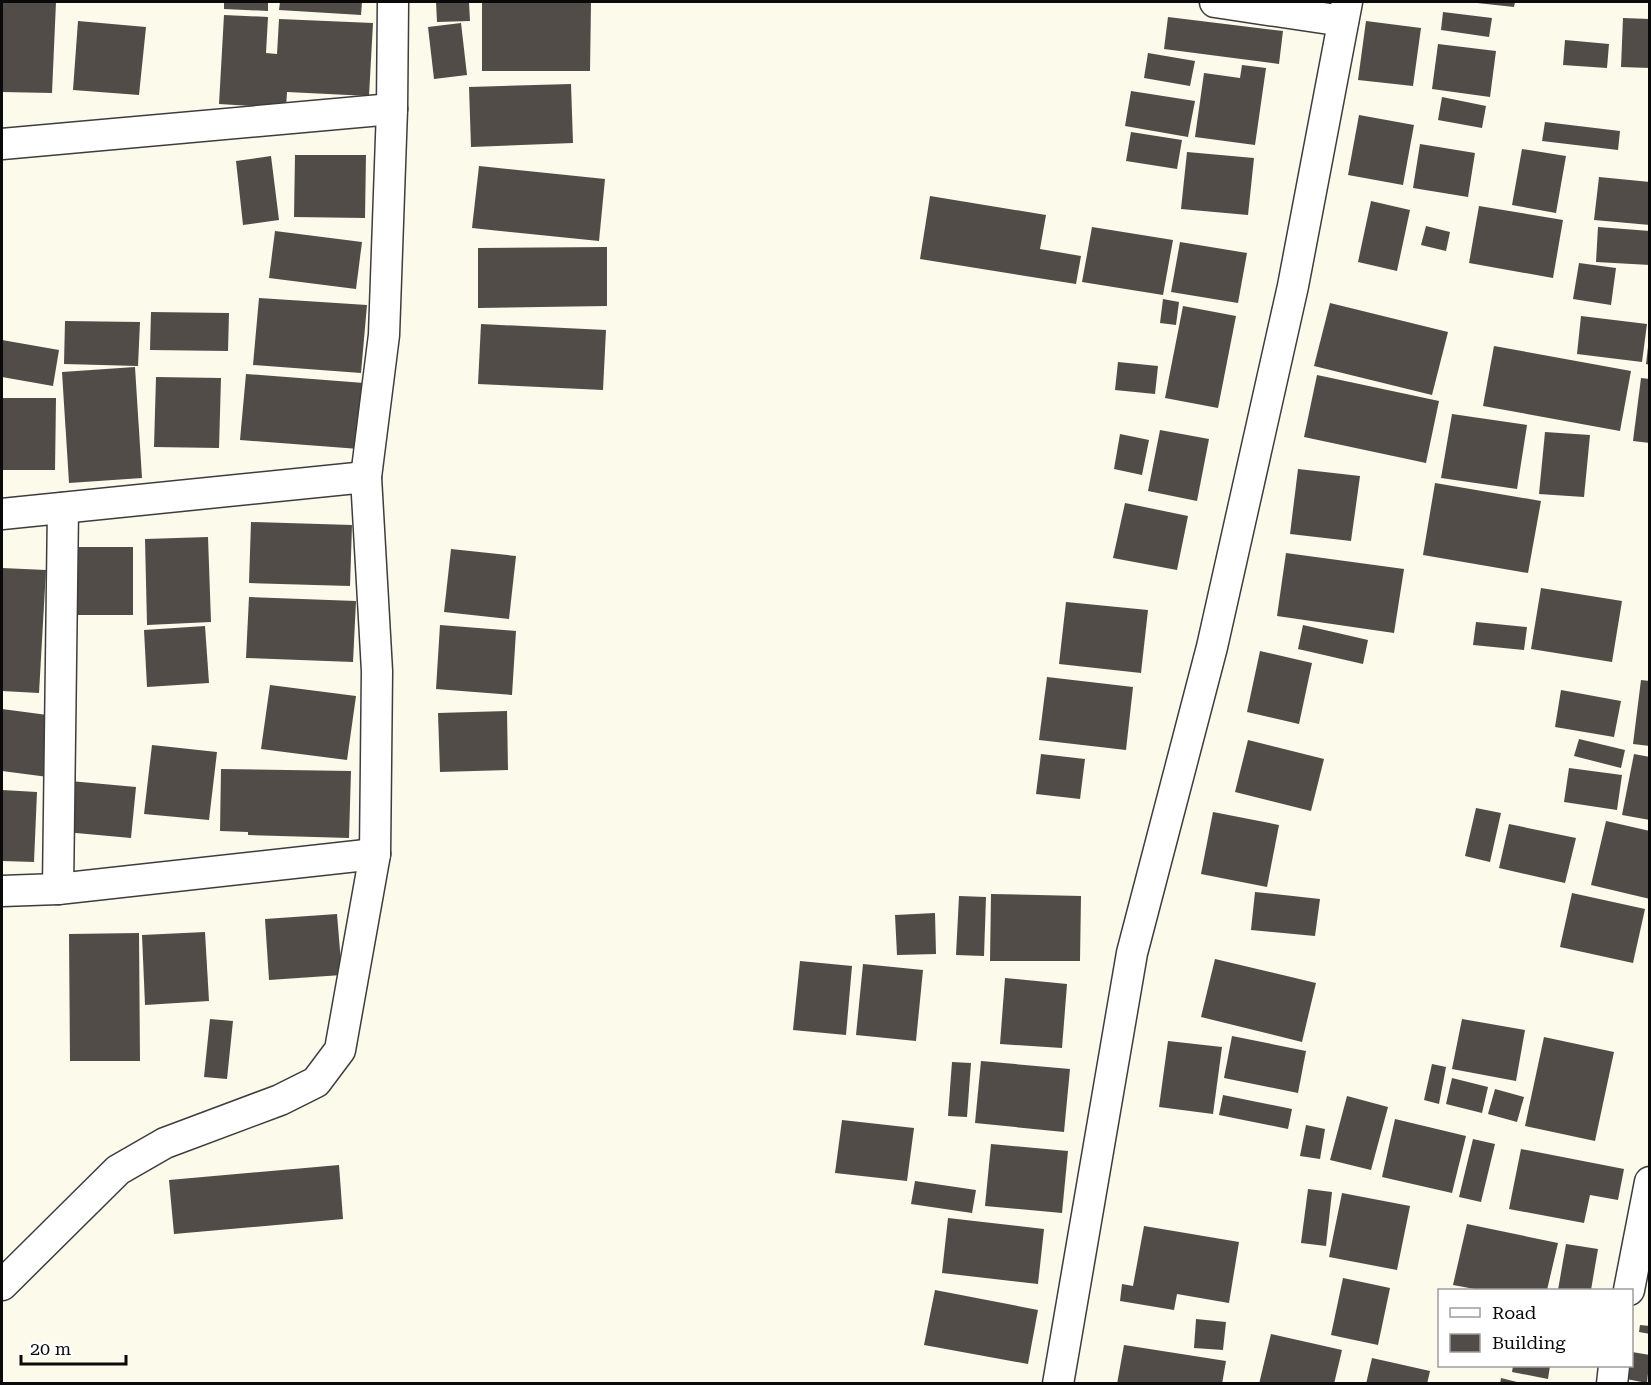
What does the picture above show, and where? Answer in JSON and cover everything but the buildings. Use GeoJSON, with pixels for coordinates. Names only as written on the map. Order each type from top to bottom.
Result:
{"type":"FeatureCollection","features":[{"type":"Feature","properties":{"kind":"street"},"geometry":{"type":"LineString","coordinates":[[2,1285],[118,1170],[165,1143],[280,1100],[316,1082],[340,1050],[375,854],[377,670],[366,477],[384,335],[392,109],[393,2]]}},
{"type":"Feature","properties":{"kind":"street"},"geometry":{"type":"LineString","coordinates":[[1058,1383],[1132,953],[1215,635],[1293,286],[1345,11],[1215,2]]}},
{"type":"Feature","properties":{"kind":"street"},"geometry":{"type":"LineString","coordinates":[[2,144],[392,109]]}},
{"type":"Feature","properties":{"kind":"street"},"geometry":{"type":"LineString","coordinates":[[2,514],[366,477]]}},
{"type":"Feature","properties":{"kind":"street"},"geometry":{"type":"LineString","coordinates":[[58,890],[63,508]]}},
{"type":"Feature","properties":{"kind":"street"},"geometry":{"type":"LineString","coordinates":[[2,891],[58,890],[375,854]]}},
{"type":"Feature","properties":{"kind":"street"},"geometry":{"type":"LineString","coordinates":[[1629,1289],[1650,1182]]}},
{"type":"Feature","properties":{"kind":"street"},"geometry":{"type":"LineString","coordinates":[[1612,1383],[1614,1367]]}}]}
